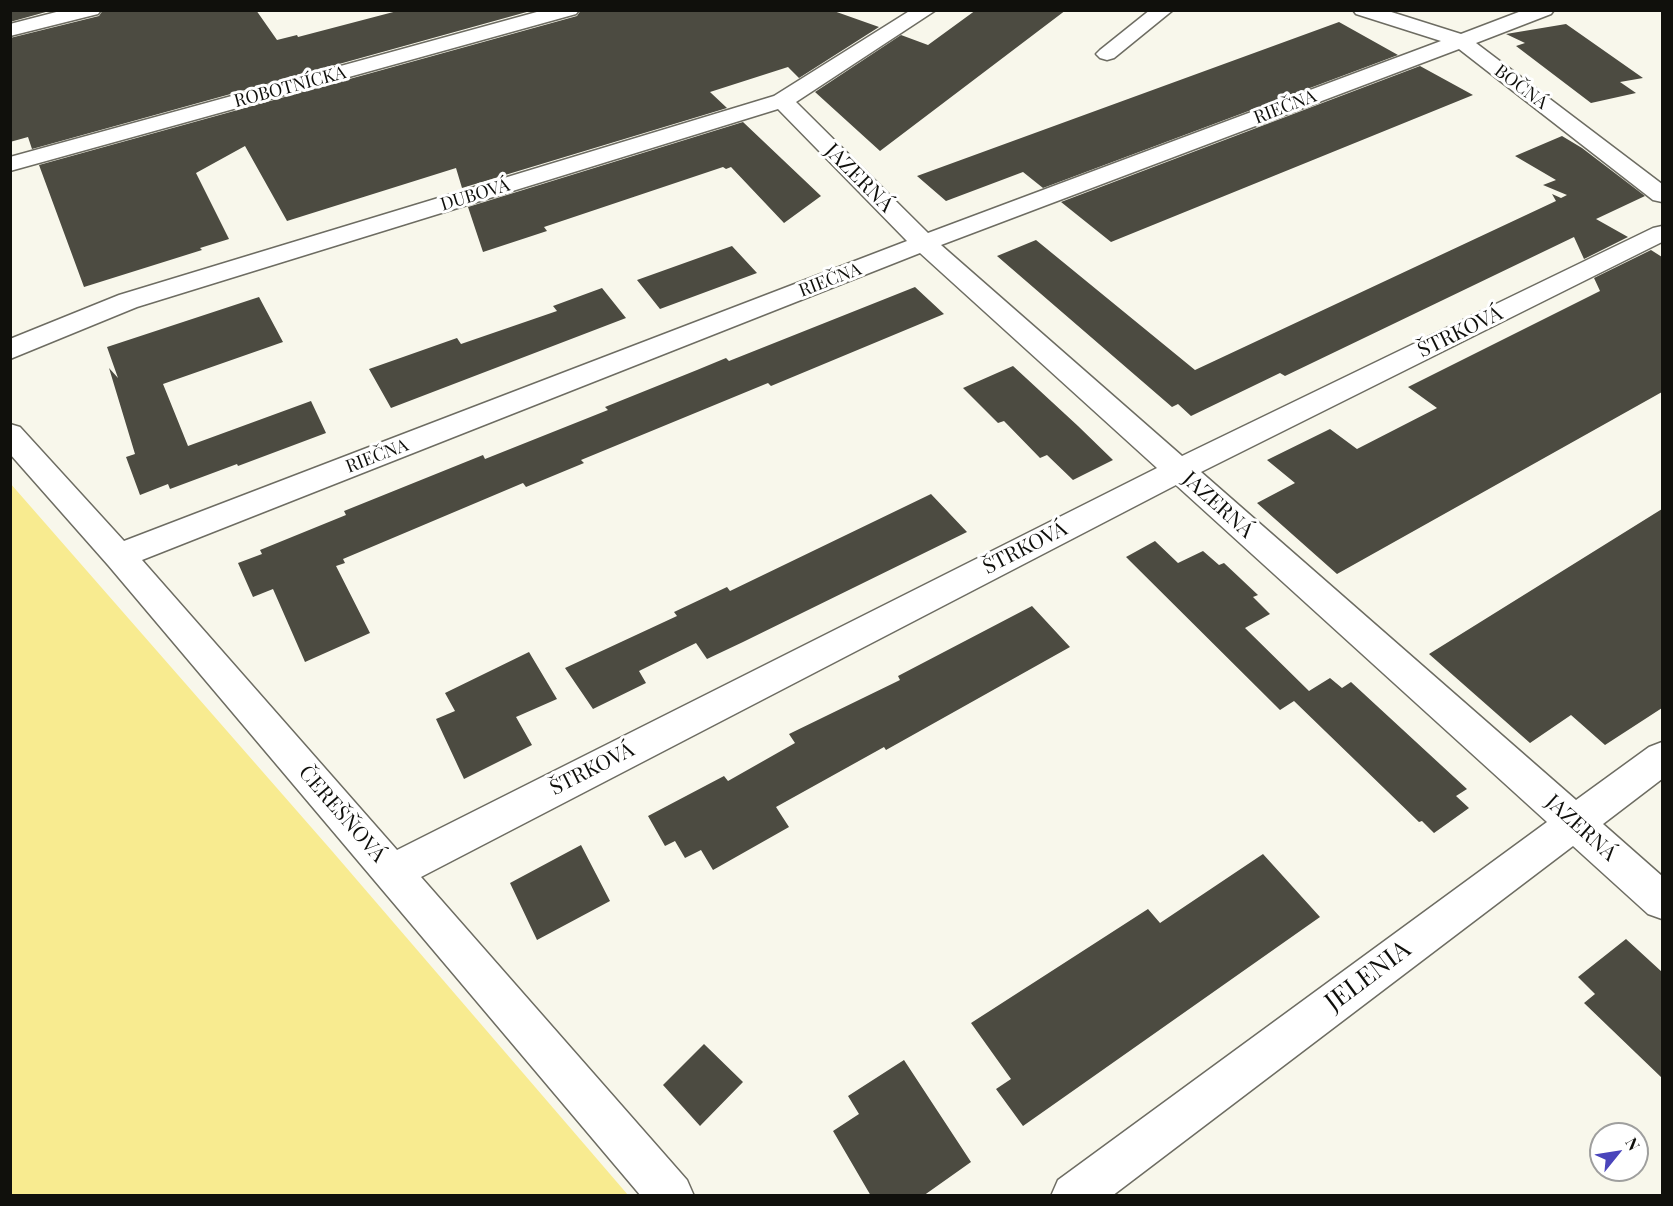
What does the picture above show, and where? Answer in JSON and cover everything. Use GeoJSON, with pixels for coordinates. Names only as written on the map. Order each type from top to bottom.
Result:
{"type":"FeatureCollection","features":[{"type":"Feature","properties":{"kind":"street"},"geometry":{"type":"LineString","coordinates":[[10,30],[91,10]]}},
{"type":"Feature","properties":{"kind":"street","name":"ROBOTNÍCKA"},"geometry":{"type":"LineString","coordinates":[[10,164],[569,10]]}},
{"type":"Feature","properties":{"kind":"street","name":"DUBOVÁ"},"geometry":{"type":"LineString","coordinates":[[10,350],[128,301],[782,101],[926,10]]}},
{"type":"Feature","properties":{"kind":"street"},"geometry":{"type":"LineString","coordinates":[[1107,54],[1163,10]]}},
{"type":"Feature","properties":{"kind":"street","name":"BOČNÁ"},"geometry":{"type":"LineString","coordinates":[[1363,10],[1461,41],[1662,195]]}},
{"type":"Feature","properties":{"kind":"street","name":"RIEČNA"},"geometry":{"type":"LineString","coordinates":[[119,556],[924,243],[1544,10]]}},
{"type":"Feature","properties":{"kind":"street","name":"JAZERNÁ"},"geometry":{"type":"LineString","coordinates":[[782,101],[924,243],[1662,901]]}},
{"type":"Feature","properties":{"kind":"street","name":"ŠTRKOVÁ"},"geometry":{"type":"LineString","coordinates":[[392,872],[1179,470],[1662,233]]}},
{"type":"Feature","properties":{"kind":"street","name":"ČEREŠŇOVÁ"},"geometry":{"type":"LineString","coordinates":[[10,434],[119,556],[672,1196]]}},
{"type":"Feature","properties":{"kind":"street","name":"JELENIA"},"geometry":{"type":"LineString","coordinates":[[1074,1196],[1662,758]]}},
{"type":"Feature","properties":{"kind":"shaded area"},"geometry":{"type":"Polygon","coordinates":[[[10,483],[332,851],[628,1195],[11,1195],[10,483]]]}},
{"type":"Feature","properties":{"kind":"building"},"geometry":{"type":"Polygon","coordinates":[[[10,10],[53,10],[10,22],[10,10]]]}},
{"type":"Feature","properties":{"kind":"building"},"geometry":{"type":"Polygon","coordinates":[[[103,10],[256,10],[277,40],[297,35],[298,37],[401,10],[534,10],[32,149],[28,137],[10,142],[10,38],[99,16],[103,10]]]}},
{"type":"Feature","properties":{"kind":"building"},"geometry":{"type":"Polygon","coordinates":[[[581,10],[831,10],[879,27],[799,78],[788,67],[710,92],[727,108],[462,188],[456,168],[287,221],[245,146],[196,173],[229,239],[200,248],[202,250],[84,287],[39,165],[577,16],[581,10]]]}},
{"type":"Feature","properties":{"kind":"building"},"geometry":{"type":"Polygon","coordinates":[[[976,10],[1066,10],[880,151],[815,92],[901,35],[928,45],[976,10]]]}},
{"type":"Feature","properties":{"kind":"building"},"geometry":{"type":"Polygon","coordinates":[[[1339,22],[1398,55],[1043,188],[1023,172],[946,201],[917,176],[1339,22]]]}},
{"type":"Feature","properties":{"kind":"building"},"geometry":{"type":"Polygon","coordinates":[[[1566,24],[1643,78],[1620,82],[1636,93],[1591,103],[1516,46],[1525,43],[1506,34],[1566,24]]]}},
{"type":"Feature","properties":{"kind":"building"},"geometry":{"type":"Polygon","coordinates":[[[1420,66],[1473,95],[1111,242],[1061,202],[1420,66]]]}},
{"type":"Feature","properties":{"kind":"building"},"geometry":{"type":"Polygon","coordinates":[[[743,122],[821,196],[784,223],[731,167],[726,169],[723,167],[544,227],[547,231],[483,252],[468,207],[743,122]]]}},
{"type":"Feature","properties":{"kind":"building"},"geometry":{"type":"Polygon","coordinates":[[[1562,136],[1582,148],[1645,196],[1596,219],[1628,237],[1584,259],[1574,237],[1285,376],[1280,373],[1191,416],[1178,404],[1172,407],[997,256],[1036,240],[1195,370],[1556,201],[1552,194],[1561,198],[1567,195],[1543,185],[1556,180],[1515,156],[1562,136]]]}},
{"type":"Feature","properties":{"kind":"building"},"geometry":{"type":"Polygon","coordinates":[[[732,246],[757,273],[660,309],[637,280],[732,246]]]}},
{"type":"Feature","properties":{"kind":"building"},"geometry":{"type":"Polygon","coordinates":[[[1651,250],[1662,257],[1662,392],[1337,574],[1257,503],[1295,483],[1267,460],[1330,429],[1357,449],[1437,408],[1408,387],[1600,291],[1594,278],[1651,250]]]}},
{"type":"Feature","properties":{"kind":"building"},"geometry":{"type":"Polygon","coordinates":[[[915,287],[944,314],[771,386],[768,383],[581,460],[584,463],[526,487],[523,483],[343,559],[345,563],[336,566],[370,633],[305,662],[273,589],[253,597],[238,563],[262,554],[260,550],[346,515],[344,511],[483,455],[485,459],[608,410],[605,407],[726,358],[729,361],[915,287]]]}},
{"type":"Feature","properties":{"kind":"building"},"geometry":{"type":"Polygon","coordinates":[[[602,288],[626,318],[391,408],[369,369],[457,338],[461,344],[557,311],[553,306],[602,288]]]}},
{"type":"Feature","properties":{"kind":"building"},"geometry":{"type":"Polygon","coordinates":[[[259,297],[283,342],[163,384],[188,446],[311,401],[326,433],[170,489],[168,484],[140,495],[126,457],[135,454],[109,368],[118,378],[107,347],[259,297]]]}},
{"type":"Feature","properties":{"kind":"building"},"geometry":{"type":"Polygon","coordinates":[[[1013,366],[1113,460],[1073,480],[1047,455],[1040,458],[1004,421],[998,423],[963,388],[1013,366]]]}},
{"type":"Feature","properties":{"kind":"building"},"geometry":{"type":"Polygon","coordinates":[[[931,494],[967,532],[743,642],[707,659],[696,643],[639,671],[646,683],[593,709],[565,668],[677,616],[674,612],[727,587],[730,591],[931,494]]]}},
{"type":"Feature","properties":{"kind":"building"},"geometry":{"type":"Polygon","coordinates":[[[1662,509],[1662,708],[1605,745],[1571,715],[1530,743],[1429,654],[1662,509]]]}},
{"type":"Feature","properties":{"kind":"building"},"geometry":{"type":"Polygon","coordinates":[[[1155,541],[1178,563],[1203,551],[1219,565],[1224,563],[1258,595],[1253,597],[1270,614],[1245,628],[1309,691],[1330,678],[1342,688],[1351,682],[1467,789],[1456,796],[1469,808],[1434,833],[1422,821],[1419,822],[1294,701],[1280,710],[1126,557],[1155,541]]]}},
{"type":"Feature","properties":{"kind":"building"},"geometry":{"type":"Polygon","coordinates":[[[1032,606],[1070,647],[886,750],[884,747],[776,807],[789,827],[713,870],[701,850],[685,858],[675,841],[665,846],[648,816],[724,776],[728,781],[795,743],[789,734],[900,680],[898,676],[1032,606]]]}},
{"type":"Feature","properties":{"kind":"building"},"geometry":{"type":"Polygon","coordinates":[[[529,652],[557,699],[516,717],[532,745],[464,779],[436,719],[455,711],[445,693],[529,652]]]}},
{"type":"Feature","properties":{"kind":"building"},"geometry":{"type":"Polygon","coordinates":[[[581,845],[610,901],[537,940],[510,883],[581,845]]]}},
{"type":"Feature","properties":{"kind":"building"},"geometry":{"type":"Polygon","coordinates":[[[1263,854],[1320,917],[1023,1126],[996,1089],[1011,1079],[971,1023],[1148,909],[1160,923],[1263,854]]]}},
{"type":"Feature","properties":{"kind":"building"},"geometry":{"type":"Polygon","coordinates":[[[1626,939],[1662,972],[1662,1078],[1584,1003],[1595,994],[1578,977],[1626,939]]]}},
{"type":"Feature","properties":{"kind":"building"},"geometry":{"type":"Polygon","coordinates":[[[704,1044],[743,1082],[700,1126],[663,1085],[704,1044]]]}},
{"type":"Feature","properties":{"kind":"building"},"geometry":{"type":"Polygon","coordinates":[[[904,1060],[971,1162],[923,1196],[871,1196],[833,1131],[859,1114],[848,1096],[904,1060]]]}}]}
